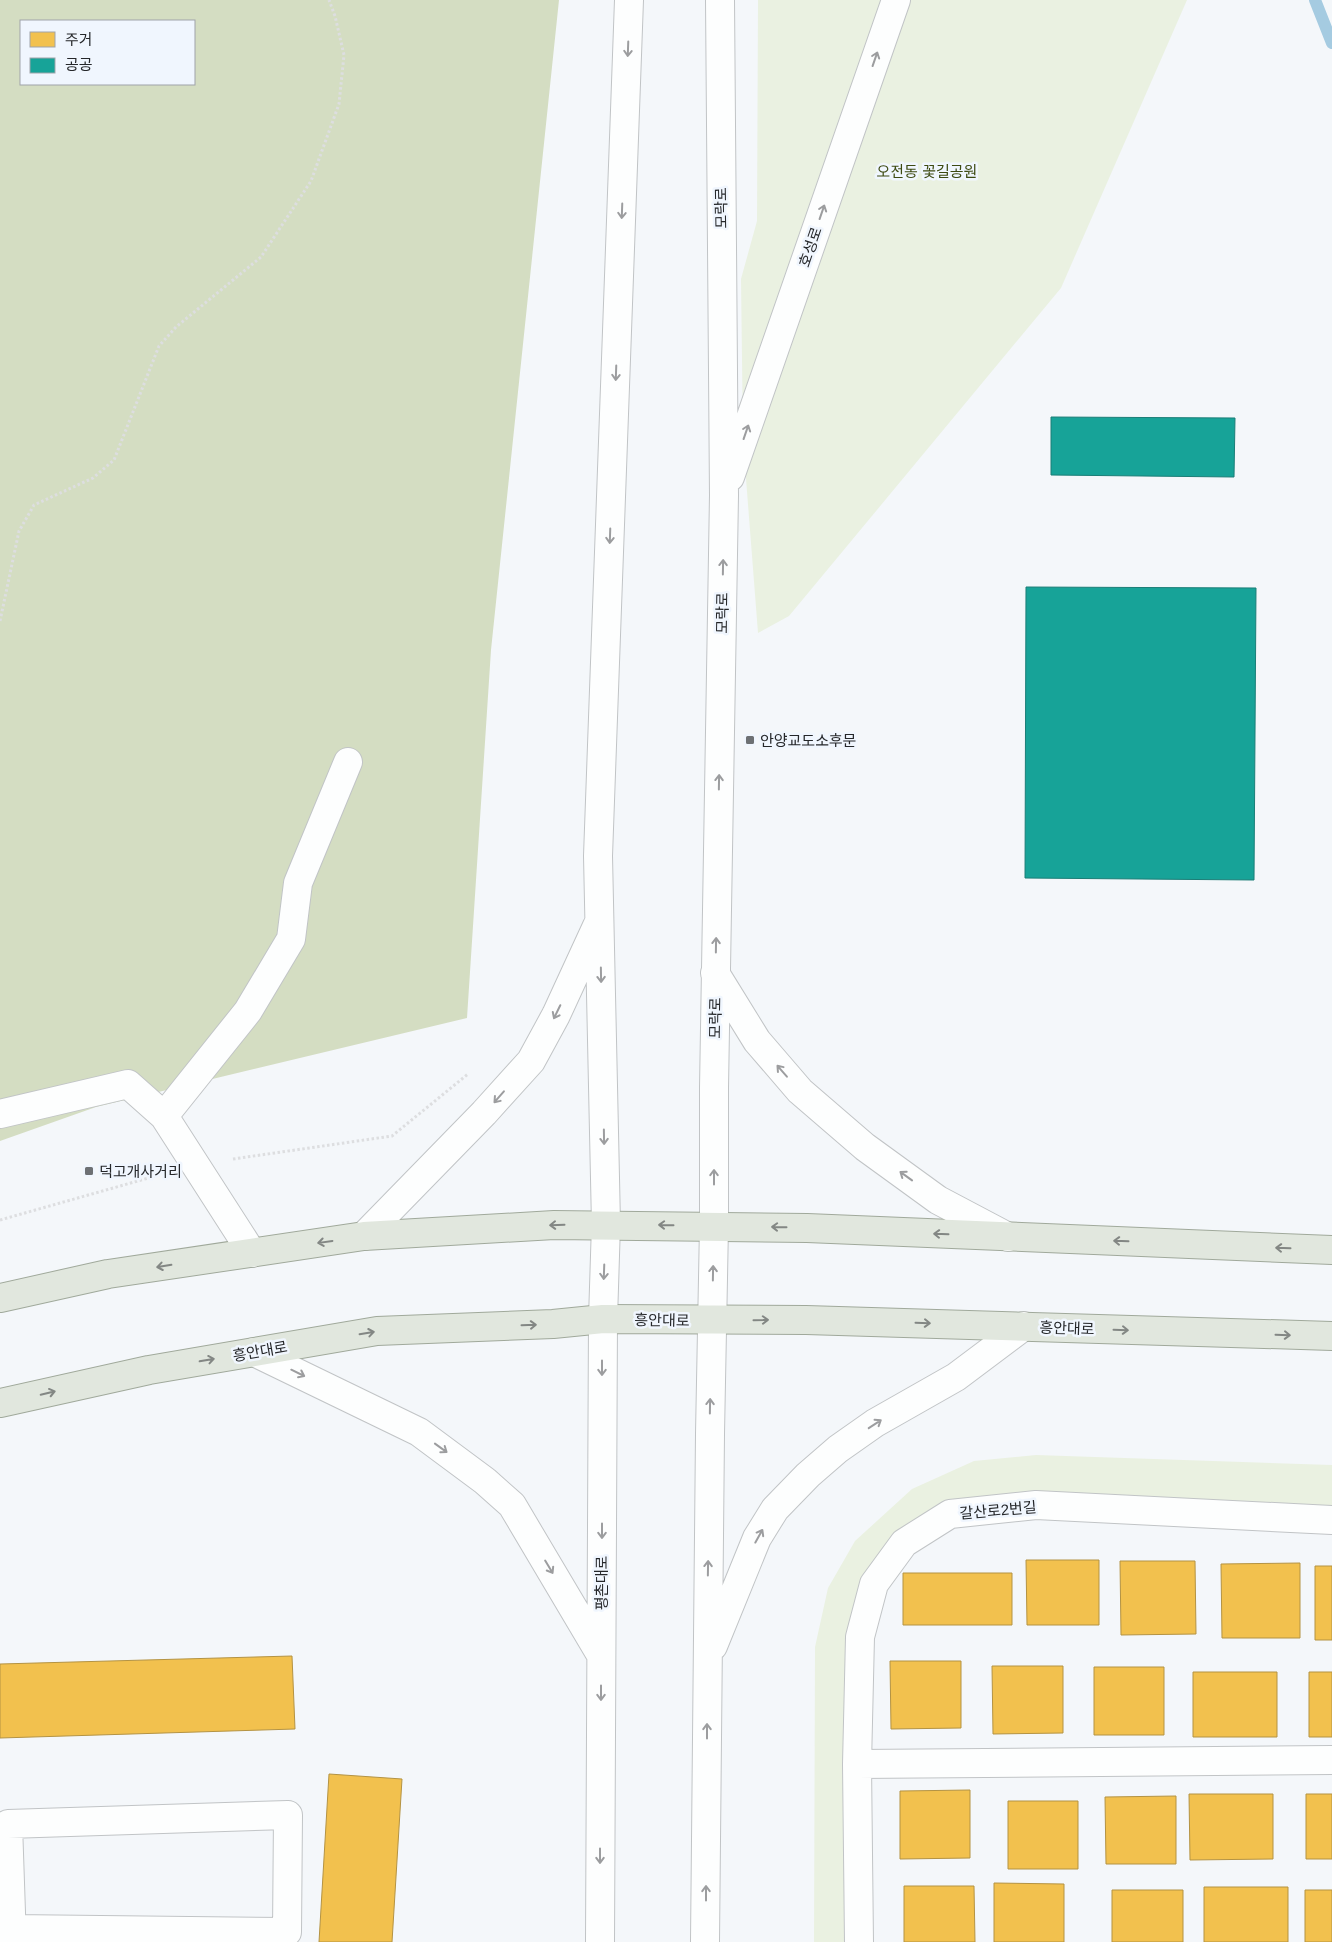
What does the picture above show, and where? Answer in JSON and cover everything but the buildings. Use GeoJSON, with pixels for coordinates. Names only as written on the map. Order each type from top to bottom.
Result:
{"type":"FeatureCollection","features":[{"type":"Feature","properties":{"kind":"main road"},"geometry":{"type":"LineString","coordinates":[[0,1298],[108,1274],[364,1236],[606,1224],[1008,1236],[1332,1250]]}},
{"type":"Feature","properties":{"kind":"main road","name":"흥안대로"},"geometry":{"type":"LineString","coordinates":[[0,1403],[149,1370],[377,1332],[553,1324],[602,1319],[806,1320],[1332,1336]]}},
{"type":"Feature","properties":{"kind":"street"},"geometry":{"type":"LineString","coordinates":[[606,1224],[598,856],[629,0]]}},
{"type":"Feature","properties":{"kind":"street","name":"모락로"},"geometry":{"type":"LineString","coordinates":[[714,1226],[715,973],[724,494],[720,0]]}},
{"type":"Feature","properties":{"kind":"street","name":"호성로"},"geometry":{"type":"LineString","coordinates":[[724,494],[896,0]]}},
{"type":"Feature","properties":{"kind":"street"},"geometry":{"type":"LineString","coordinates":[[164,1116],[248,1011],[291,939],[298,883],[348,762]]}},
{"type":"Feature","properties":{"kind":"street"},"geometry":{"type":"LineString","coordinates":[[364,1236],[472,1126],[531,1060],[556,1015],[599,920]]}},
{"type":"Feature","properties":{"kind":"street"},"geometry":{"type":"LineString","coordinates":[[715,973],[757,1041],[800,1091],[865,1146],[938,1200],[1008,1236]]}},
{"type":"Feature","properties":{"kind":"street"},"geometry":{"type":"LineString","coordinates":[[0,1114],[128,1084],[164,1116],[252,1253]]}},
{"type":"Feature","properties":{"kind":"street","name":"평촌대로"},"geometry":{"type":"LineString","coordinates":[[600,1942],[602,1319],[606,1224]]}},
{"type":"Feature","properties":{"kind":"street"},"geometry":{"type":"LineString","coordinates":[[705,1942],[714,1226]]}},
{"type":"Feature","properties":{"kind":"street"},"geometry":{"type":"LineString","coordinates":[[708,1662],[757,1538],[775,1509],[808,1475],[838,1449],[875,1423],[956,1377],[1024,1326]]}},
{"type":"Feature","properties":{"kind":"street"},"geometry":{"type":"LineString","coordinates":[[254,1352],[419,1432],[485,1481],[512,1505],[601,1656]]}},
{"type":"Feature","properties":{"kind":"street","name":"갈산로2번길"},"geometry":{"type":"LineString","coordinates":[[859,1942],[858,1764],[860,1637],[874,1584],[904,1543],[950,1514],[1036,1505],[1332,1520]]}},
{"type":"Feature","properties":{"kind":"street"},"geometry":{"type":"LineString","coordinates":[[858,1764],[1332,1760]]}},
{"type":"Feature","properties":{"kind":"street"},"geometry":{"type":"LineString","coordinates":[[288,1815],[287,1932],[12,1936],[8,1824],[288,1815]]}},
{"type":"Feature","properties":{"kind":"path"},"geometry":{"type":"LineString","coordinates":[[0,621],[19,531],[34,506],[93,478],[114,460],[158,346],[176,327],[261,256],[311,181],[339,104],[344,55],[336,16],[329,0]]}},
{"type":"Feature","properties":{"kind":"path"},"geometry":{"type":"LineString","coordinates":[[0,1220],[196,1165],[392,1136],[468,1073]]}},
{"type":"Feature","properties":{"kind":"green space"},"geometry":{"type":"Polygon","coordinates":[[[0,0],[559,0],[491,650],[467,1018],[96,1107],[0,1141],[0,0]]]}},
{"type":"Feature","properties":{"kind":"green space","name":"오전동 꽃길공원"},"geometry":{"type":"Polygon","coordinates":[[[758,0],[1187,0],[1061,288],[789,616],[758,633],[743,440],[741,279],[757,221],[758,0]]]}},
{"type":"Feature","properties":{"kind":"green space"},"geometry":{"type":"Polygon","coordinates":[[[1036,1455],[1332,1465],[1332,1514],[991,1500],[865,1576],[853,1942],[814,1942],[815,1647],[828,1588],[855,1541],[912,1489],[974,1461],[1036,1455]]]}},
{"type":"Feature","properties":{"kind":"waterway"},"geometry":{"type":"LineString","coordinates":[[1315,0],[1332,43]]}},
{"type":"Feature","properties":{"kind":"place","name":"안양교도소후문"},"geometry":{"type":"Point","coordinates":[750,740]}},
{"type":"Feature","properties":{"kind":"place","name":"덕고개사거리"},"geometry":{"type":"Point","coordinates":[89,1171]}}]}
